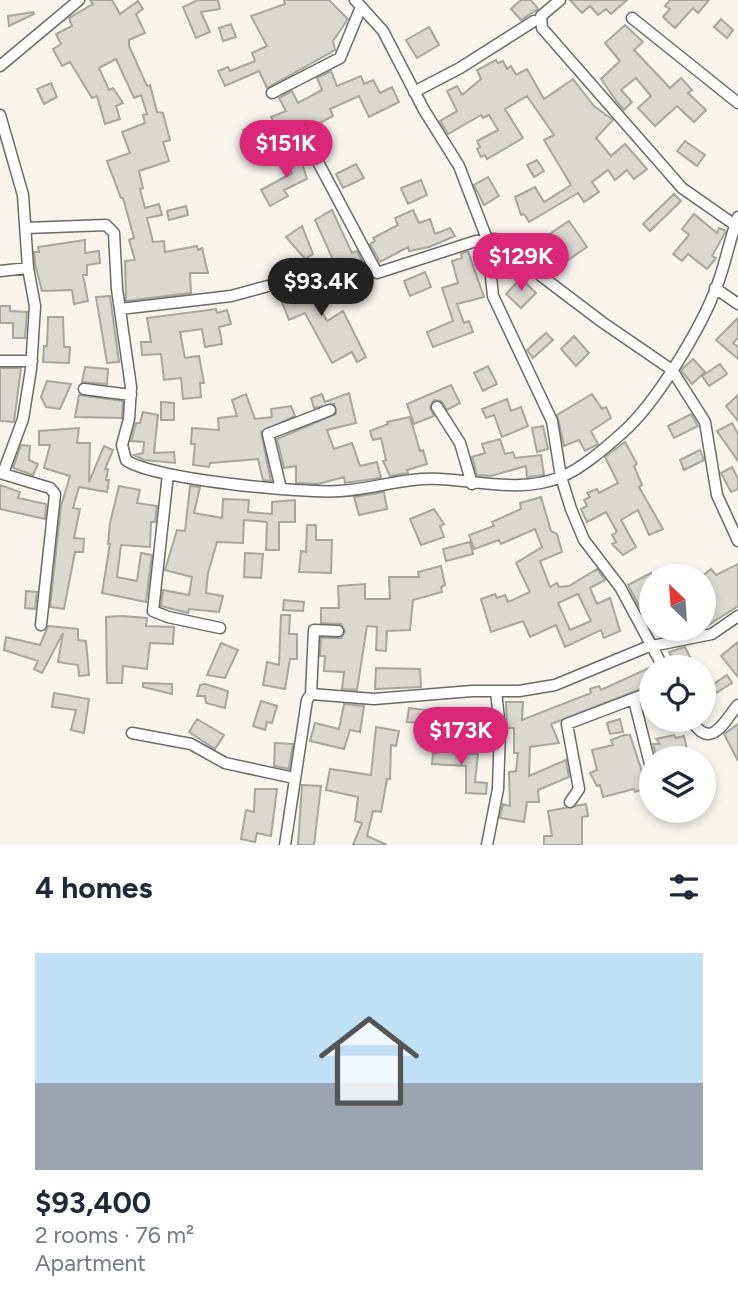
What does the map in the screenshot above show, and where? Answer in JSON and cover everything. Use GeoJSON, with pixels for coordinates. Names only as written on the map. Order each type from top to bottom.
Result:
{"type":"FeatureCollection","features":[{"type":"Feature","properties":{"kind":"street"},"geometry":{"type":"LineString","coordinates":[[2,64],[79,0]]}},
{"type":"Feature","properties":{"kind":"street"},"geometry":{"type":"LineString","coordinates":[[26,228],[110,227],[117,248],[120,309],[131,395],[122,445],[123,457],[130,463],[168,474],[281,489],[341,491],[425,479],[504,486],[561,477],[622,434],[672,370],[715,288],[736,221],[707,208],[675,181],[542,29],[541,16],[560,0]]}},
{"type":"Feature","properties":{"kind":"street"},"geometry":{"type":"LineString","coordinates":[[272,93],[340,58],[358,4],[383,31],[414,92],[459,166],[487,239],[493,296],[552,421],[561,477],[584,540],[620,587],[657,655]]}},
{"type":"Feature","properties":{"kind":"street"},"geometry":{"type":"LineString","coordinates":[[632,18],[738,103]]}},
{"type":"Feature","properties":{"kind":"street"},"geometry":{"type":"LineString","coordinates":[[414,92],[460,68],[534,21]]}},
{"type":"Feature","properties":{"kind":"street"},"geometry":{"type":"LineString","coordinates":[[0,50],[2,64]]}},
{"type":"Feature","properties":{"kind":"street"},"geometry":{"type":"LineString","coordinates":[[0,115],[23,195],[28,268],[34,306],[32,361],[23,419],[1,473],[50,488],[55,494],[41,625]]}},
{"type":"Feature","properties":{"kind":"street"},"geometry":{"type":"LineString","coordinates":[[318,162],[377,273],[487,239],[507,245],[540,275],[601,322],[672,370],[705,422],[717,495],[738,541]]}},
{"type":"Feature","properties":{"kind":"street"},"geometry":{"type":"LineString","coordinates":[[0,271],[28,268]]}},
{"type":"Feature","properties":{"kind":"street"},"geometry":{"type":"LineString","coordinates":[[120,309],[231,296],[268,286]]}},
{"type":"Feature","properties":{"kind":"street"},"geometry":{"type":"LineString","coordinates":[[715,288],[738,304]]}},
{"type":"Feature","properties":{"kind":"street"},"geometry":{"type":"LineString","coordinates":[[0,361],[32,361]]}},
{"type":"Feature","properties":{"kind":"street"},"geometry":{"type":"LineString","coordinates":[[84,389],[131,395]]}},
{"type":"Feature","properties":{"kind":"street"},"geometry":{"type":"LineString","coordinates":[[437,408],[460,443],[472,484]]}},
{"type":"Feature","properties":{"kind":"street"},"geometry":{"type":"LineString","coordinates":[[281,489],[268,434],[330,410]]}},
{"type":"Feature","properties":{"kind":"street"},"geometry":{"type":"LineString","coordinates":[[168,474],[153,611],[168,617],[220,628]]}},
{"type":"Feature","properties":{"kind":"street"},"geometry":{"type":"LineString","coordinates":[[311,694],[374,699],[555,685],[652,646],[712,634],[738,616]]}},
{"type":"Feature","properties":{"kind":"street"},"geometry":{"type":"LineString","coordinates":[[285,845],[307,700],[311,694],[314,630],[338,631]]}},
{"type":"Feature","properties":{"kind":"street"},"geometry":{"type":"LineString","coordinates":[[487,845],[498,789],[500,729],[496,691]]}},
{"type":"Feature","properties":{"kind":"street"},"geometry":{"type":"LineString","coordinates":[[570,802],[579,789],[567,724],[639,698]]}},
{"type":"Feature","properties":{"kind":"street"},"geometry":{"type":"LineString","coordinates":[[634,700],[646,746]]}},
{"type":"Feature","properties":{"kind":"street"},"geometry":{"type":"LineString","coordinates":[[716,731],[722,729],[738,705]]}},
{"type":"Feature","properties":{"kind":"street"},"geometry":{"type":"LineString","coordinates":[[132,733],[191,744],[225,763],[295,778]]}},
{"type":"Feature","properties":{"kind":"building"},"geometry":{"type":"Polygon","coordinates":[[[90,0],[112,0],[120,14],[138,1],[143,9],[136,14],[145,33],[129,40],[129,46],[147,86],[150,85],[157,112],[163,113],[170,140],[163,142],[169,161],[139,171],[143,188],[140,189],[145,208],[159,204],[162,215],[147,218],[153,242],[164,241],[165,252],[197,246],[198,250],[202,248],[208,273],[190,273],[191,293],[126,301],[125,261],[135,260],[129,240],[134,238],[123,198],[107,161],[130,153],[122,132],[145,123],[143,115],[147,114],[141,95],[134,98],[116,59],[99,68],[109,90],[113,88],[123,103],[116,106],[120,119],[105,124],[97,96],[92,98],[70,62],[62,66],[53,49],[61,44],[56,34],[72,26],[69,18],[93,4],[90,0]]]}},
{"type":"Feature","properties":{"kind":"building"},"geometry":{"type":"Polygon","coordinates":[[[198,0],[218,0],[220,9],[201,12],[210,32],[196,38],[183,7],[198,0]]]}},
{"type":"Feature","properties":{"kind":"building"},"geometry":{"type":"Polygon","coordinates":[[[284,0],[329,0],[348,19],[333,41],[335,50],[267,88],[259,71],[225,86],[218,71],[228,67],[230,71],[255,61],[252,53],[267,46],[251,16],[285,4],[284,0]]]}},
{"type":"Feature","properties":{"kind":"building"},"geometry":{"type":"Polygon","coordinates":[[[521,0],[531,0],[538,9],[521,20],[511,9],[521,0]]]}},
{"type":"Feature","properties":{"kind":"building"},"geometry":{"type":"Polygon","coordinates":[[[570,0],[627,0],[611,14],[606,9],[598,15],[590,6],[582,13],[570,0]]]}},
{"type":"Feature","properties":{"kind":"building"},"geometry":{"type":"Polygon","coordinates":[[[670,0],[709,0],[698,13],[693,8],[675,28],[663,17],[670,9],[665,6],[670,0]]]}},
{"type":"Feature","properties":{"kind":"building"},"geometry":{"type":"Polygon","coordinates":[[[34,14],[9,26],[8,16],[34,14]]]}},
{"type":"Feature","properties":{"kind":"building"},"geometry":{"type":"Polygon","coordinates":[[[721,19],[733,30],[727,38],[714,27],[721,19]]]}},
{"type":"Feature","properties":{"kind":"building"},"geometry":{"type":"Polygon","coordinates":[[[231,24],[236,37],[223,41],[219,28],[231,24]]]}},
{"type":"Feature","properties":{"kind":"building"},"geometry":{"type":"Polygon","coordinates":[[[625,25],[643,42],[634,50],[670,88],[681,78],[692,90],[688,93],[706,110],[694,122],[677,106],[655,126],[638,108],[651,96],[636,78],[621,90],[632,102],[624,110],[617,102],[601,79],[620,61],[605,43],[625,25]]]}},
{"type":"Feature","properties":{"kind":"building"},"geometry":{"type":"Polygon","coordinates":[[[429,27],[439,45],[417,58],[406,40],[429,27]]]}},
{"type":"Feature","properties":{"kind":"building"},"geometry":{"type":"Polygon","coordinates":[[[496,60],[498,63],[503,61],[507,69],[511,66],[516,75],[527,69],[544,99],[573,79],[594,106],[613,120],[596,138],[611,156],[625,144],[647,169],[634,179],[627,170],[615,180],[608,170],[592,182],[599,192],[584,202],[578,193],[529,222],[524,214],[521,215],[515,197],[535,187],[544,202],[571,185],[544,140],[554,135],[527,96],[505,109],[523,138],[487,159],[485,155],[481,157],[477,141],[498,130],[489,115],[483,118],[481,115],[448,134],[440,121],[457,111],[447,91],[457,86],[462,95],[481,79],[477,70],[496,60]]]}},
{"type":"Feature","properties":{"kind":"building"},"geometry":{"type":"Polygon","coordinates":[[[331,71],[337,86],[361,76],[364,84],[373,80],[380,93],[392,87],[399,102],[369,117],[359,96],[330,109],[333,116],[314,126],[320,137],[306,145],[295,124],[265,137],[273,153],[255,161],[243,130],[273,121],[271,117],[286,111],[279,98],[292,91],[298,103],[322,90],[317,78],[331,71]]]}},
{"type":"Feature","properties":{"kind":"building"},"geometry":{"type":"Polygon","coordinates":[[[51,83],[57,97],[44,104],[37,89],[51,83]]]}},
{"type":"Feature","properties":{"kind":"building"},"geometry":{"type":"Polygon","coordinates":[[[685,141],[705,155],[697,166],[677,151],[685,141]]]}},
{"type":"Feature","properties":{"kind":"building"},"geometry":{"type":"Polygon","coordinates":[[[298,151],[307,179],[284,190],[288,196],[270,206],[261,190],[292,173],[284,158],[298,151]]]}},
{"type":"Feature","properties":{"kind":"building"},"geometry":{"type":"Polygon","coordinates":[[[537,160],[544,171],[534,177],[527,165],[537,160]]]}},
{"type":"Feature","properties":{"kind":"building"},"geometry":{"type":"Polygon","coordinates":[[[356,164],[364,178],[343,188],[336,174],[356,164]]]}},
{"type":"Feature","properties":{"kind":"building"},"geometry":{"type":"Polygon","coordinates":[[[488,177],[499,196],[484,205],[474,185],[488,177]]]}},
{"type":"Feature","properties":{"kind":"building"},"geometry":{"type":"Polygon","coordinates":[[[421,180],[427,195],[408,204],[401,188],[421,180]]]}},
{"type":"Feature","properties":{"kind":"building"},"geometry":{"type":"Polygon","coordinates":[[[674,194],[681,201],[650,231],[643,224],[674,194]]]}},
{"type":"Feature","properties":{"kind":"building"},"geometry":{"type":"Polygon","coordinates":[[[186,206],[188,215],[169,220],[167,211],[186,206]]]}},
{"type":"Feature","properties":{"kind":"building"},"geometry":{"type":"Polygon","coordinates":[[[332,210],[352,253],[357,251],[366,269],[356,276],[364,290],[350,297],[315,220],[332,210]]]}},
{"type":"Feature","properties":{"kind":"building"},"geometry":{"type":"Polygon","coordinates":[[[413,210],[419,223],[430,219],[435,234],[450,228],[455,236],[429,247],[409,251],[408,247],[380,262],[370,244],[375,241],[373,238],[398,225],[395,218],[413,210]]]}},
{"type":"Feature","properties":{"kind":"building"},"geometry":{"type":"Polygon","coordinates":[[[694,214],[717,233],[719,228],[726,231],[712,256],[716,258],[707,269],[688,254],[682,261],[673,254],[689,235],[682,229],[694,214]]]}},
{"type":"Feature","properties":{"kind":"building"},"geometry":{"type":"Polygon","coordinates":[[[569,221],[587,247],[568,260],[564,254],[550,263],[540,247],[545,244],[542,239],[569,221]]]}},
{"type":"Feature","properties":{"kind":"building"},"geometry":{"type":"Polygon","coordinates":[[[302,226],[313,254],[305,259],[286,237],[302,226]]]}},
{"type":"Feature","properties":{"kind":"building"},"geometry":{"type":"Polygon","coordinates":[[[85,240],[85,253],[99,251],[100,263],[87,265],[87,275],[83,275],[88,301],[74,304],[72,290],[42,291],[35,264],[34,252],[39,252],[38,247],[85,240]]]}},
{"type":"Feature","properties":{"kind":"building"},"geometry":{"type":"Polygon","coordinates":[[[468,251],[484,297],[457,304],[464,323],[469,321],[473,332],[433,347],[427,332],[453,321],[442,288],[458,283],[452,261],[462,258],[461,254],[468,251]]]}},
{"type":"Feature","properties":{"kind":"building"},"geometry":{"type":"Polygon","coordinates":[[[425,272],[431,287],[410,296],[404,281],[425,272]]]}},
{"type":"Feature","properties":{"kind":"building"},"geometry":{"type":"Polygon","coordinates":[[[308,277],[311,285],[324,279],[332,297],[317,303],[327,321],[343,311],[366,357],[357,362],[352,352],[332,363],[305,313],[289,320],[277,290],[308,277]]]}},
{"type":"Feature","properties":{"kind":"building"},"geometry":{"type":"Polygon","coordinates":[[[521,278],[536,293],[521,308],[506,294],[521,278]]]}},
{"type":"Feature","properties":{"kind":"building"},"geometry":{"type":"Polygon","coordinates":[[[110,296],[119,362],[107,363],[96,297],[110,296]]]}},
{"type":"Feature","properties":{"kind":"building"},"geometry":{"type":"Polygon","coordinates":[[[0,306],[10,306],[10,311],[27,312],[25,338],[13,338],[13,323],[0,323],[0,306]]]}},
{"type":"Feature","properties":{"kind":"building"},"geometry":{"type":"Polygon","coordinates":[[[216,309],[217,313],[227,310],[231,324],[219,327],[222,344],[205,347],[202,329],[180,332],[185,358],[199,356],[204,383],[200,383],[201,397],[183,399],[181,378],[164,380],[161,354],[142,355],[141,342],[151,342],[147,318],[216,309]]]}},
{"type":"Feature","properties":{"kind":"building"},"geometry":{"type":"Polygon","coordinates":[[[48,317],[63,317],[64,347],[70,347],[69,363],[43,362],[44,346],[47,346],[48,317]]]}},
{"type":"Feature","properties":{"kind":"building"},"geometry":{"type":"Polygon","coordinates":[[[738,318],[738,338],[733,343],[738,347],[738,359],[716,340],[738,318]]]}},
{"type":"Feature","properties":{"kind":"building"},"geometry":{"type":"Polygon","coordinates":[[[546,333],[553,340],[533,358],[527,350],[546,333]]]}},
{"type":"Feature","properties":{"kind":"building"},"geometry":{"type":"Polygon","coordinates":[[[574,336],[589,353],[576,366],[561,349],[574,336]]]}},
{"type":"Feature","properties":{"kind":"building"},"geometry":{"type":"Polygon","coordinates":[[[693,359],[705,372],[692,384],[681,370],[693,359]]]}},
{"type":"Feature","properties":{"kind":"building"},"geometry":{"type":"Polygon","coordinates":[[[720,364],[727,374],[709,386],[702,376],[720,364]]]}},
{"type":"Feature","properties":{"kind":"building"},"geometry":{"type":"Polygon","coordinates":[[[488,366],[497,384],[483,391],[474,373],[488,366]]]}},
{"type":"Feature","properties":{"kind":"building"},"geometry":{"type":"Polygon","coordinates":[[[85,367],[108,369],[107,384],[82,382],[85,367]]]}},
{"type":"Feature","properties":{"kind":"building"},"geometry":{"type":"Polygon","coordinates":[[[0,368],[21,368],[14,422],[0,421],[0,368]]]}},
{"type":"Feature","properties":{"kind":"building"},"geometry":{"type":"Polygon","coordinates":[[[47,381],[71,384],[60,409],[46,407],[41,397],[47,381]]]}},
{"type":"Feature","properties":{"kind":"building"},"geometry":{"type":"Polygon","coordinates":[[[451,385],[460,403],[447,410],[441,401],[434,400],[430,407],[434,416],[414,424],[407,404],[451,385]]]}},
{"type":"Feature","properties":{"kind":"building"},"geometry":{"type":"Polygon","coordinates":[[[349,393],[356,423],[327,430],[334,449],[352,443],[360,466],[377,462],[381,478],[345,483],[344,477],[318,484],[296,483],[296,466],[284,468],[277,439],[336,414],[334,404],[314,408],[311,398],[322,394],[325,402],[349,393]]]}},
{"type":"Feature","properties":{"kind":"building"},"geometry":{"type":"Polygon","coordinates":[[[246,394],[255,419],[272,417],[271,409],[291,406],[295,416],[261,432],[271,481],[263,480],[258,459],[210,463],[209,467],[193,465],[195,444],[191,444],[192,428],[219,430],[218,418],[237,416],[232,400],[246,394]]]}},
{"type":"Feature","properties":{"kind":"building"},"geometry":{"type":"Polygon","coordinates":[[[592,394],[602,409],[606,407],[611,418],[591,431],[598,444],[585,451],[579,440],[564,446],[557,415],[592,394]]]}},
{"type":"Feature","properties":{"kind":"building"},"geometry":{"type":"Polygon","coordinates":[[[79,395],[123,401],[122,418],[75,417],[79,395]]]}},
{"type":"Feature","properties":{"kind":"building"},"geometry":{"type":"Polygon","coordinates":[[[738,395],[738,421],[726,406],[738,395]]]}},
{"type":"Feature","properties":{"kind":"building"},"geometry":{"type":"Polygon","coordinates":[[[507,399],[511,411],[521,407],[528,426],[502,437],[494,415],[486,418],[482,409],[507,399]]]}},
{"type":"Feature","properties":{"kind":"building"},"geometry":{"type":"Polygon","coordinates":[[[161,402],[174,403],[174,420],[161,420],[161,402]]]}},
{"type":"Feature","properties":{"kind":"building"},"geometry":{"type":"Polygon","coordinates":[[[143,412],[158,415],[154,453],[174,452],[175,463],[144,460],[134,455],[143,453],[144,442],[131,441],[136,423],[140,423],[143,412]]]}},
{"type":"Feature","properties":{"kind":"building"},"geometry":{"type":"Polygon","coordinates":[[[691,414],[698,426],[674,438],[668,426],[691,414]]]}},
{"type":"Feature","properties":{"kind":"building"},"geometry":{"type":"Polygon","coordinates":[[[410,417],[420,451],[423,450],[427,464],[407,470],[408,473],[390,476],[383,461],[386,460],[381,438],[373,440],[370,431],[388,424],[387,422],[410,417]]]}},
{"type":"Feature","properties":{"kind":"building"},"geometry":{"type":"Polygon","coordinates":[[[732,423],[738,434],[738,461],[717,431],[732,423]]]}},
{"type":"Feature","properties":{"kind":"building"},"geometry":{"type":"Polygon","coordinates":[[[543,426],[548,449],[537,452],[532,428],[543,426]]]}},
{"type":"Feature","properties":{"kind":"building"},"geometry":{"type":"Polygon","coordinates":[[[79,428],[77,443],[90,443],[89,482],[104,446],[113,450],[105,469],[108,469],[106,480],[109,480],[107,492],[79,487],[73,508],[80,509],[74,538],[84,539],[83,552],[75,552],[64,609],[50,607],[61,506],[70,476],[44,468],[50,445],[39,445],[39,431],[79,428]]]}},
{"type":"Feature","properties":{"kind":"building"},"geometry":{"type":"Polygon","coordinates":[[[500,439],[505,454],[513,452],[515,458],[541,455],[544,475],[527,477],[526,466],[491,476],[477,475],[472,457],[485,453],[482,444],[500,439]]]}},
{"type":"Feature","properties":{"kind":"building"},"geometry":{"type":"Polygon","coordinates":[[[625,442],[637,464],[634,466],[642,485],[639,487],[663,529],[649,535],[638,510],[621,520],[636,547],[623,555],[612,544],[616,542],[612,535],[617,532],[606,512],[587,522],[581,509],[587,506],[584,500],[590,497],[587,493],[597,489],[599,493],[618,483],[605,457],[625,442]]]}},
{"type":"Feature","properties":{"kind":"building"},"geometry":{"type":"Polygon","coordinates":[[[21,445],[30,446],[29,460],[38,464],[33,475],[13,468],[21,445]]]}},
{"type":"Feature","properties":{"kind":"building"},"geometry":{"type":"Polygon","coordinates":[[[700,450],[704,460],[684,470],[680,460],[700,450]]]}},
{"type":"Feature","properties":{"kind":"building"},"geometry":{"type":"Polygon","coordinates":[[[732,467],[738,479],[738,489],[731,492],[721,473],[732,467]]]}},
{"type":"Feature","properties":{"kind":"building"},"geometry":{"type":"Polygon","coordinates":[[[0,485],[20,492],[18,498],[46,504],[45,519],[0,509],[0,485]]]}},
{"type":"Feature","properties":{"kind":"building"},"geometry":{"type":"Polygon","coordinates":[[[119,486],[140,490],[137,503],[157,506],[155,522],[151,522],[150,547],[121,545],[117,577],[137,581],[141,553],[152,555],[146,602],[102,593],[110,544],[110,523],[119,486]]]}},
{"type":"Feature","properties":{"kind":"building"},"geometry":{"type":"Polygon","coordinates":[[[190,486],[200,487],[194,513],[222,518],[223,499],[249,500],[248,512],[272,514],[272,502],[295,500],[295,522],[279,522],[279,550],[266,550],[267,522],[244,520],[243,543],[217,542],[208,573],[206,593],[223,596],[219,612],[189,609],[188,613],[161,606],[163,590],[189,595],[192,577],[165,570],[177,530],[185,531],[190,486]]]}},
{"type":"Feature","properties":{"kind":"building"},"geometry":{"type":"Polygon","coordinates":[[[384,492],[387,509],[359,515],[354,497],[384,492]]]}},
{"type":"Feature","properties":{"kind":"building"},"geometry":{"type":"Polygon","coordinates":[[[541,497],[551,531],[557,534],[562,552],[540,561],[550,587],[557,583],[559,587],[569,586],[597,569],[605,580],[590,588],[597,604],[610,598],[620,631],[604,638],[601,630],[565,647],[556,625],[530,637],[523,621],[491,632],[481,599],[495,594],[497,598],[505,595],[508,602],[530,592],[516,563],[542,547],[535,529],[501,544],[499,540],[474,549],[469,535],[494,526],[492,522],[521,509],[520,503],[541,497]],[[578,594],[558,603],[570,630],[591,621],[578,594]]]}},
{"type":"Feature","properties":{"kind":"building"},"geometry":{"type":"Polygon","coordinates":[[[434,509],[444,524],[440,526],[444,537],[421,545],[410,519],[434,509]]]}},
{"type":"Feature","properties":{"kind":"building"},"geometry":{"type":"Polygon","coordinates":[[[307,525],[316,525],[316,540],[332,540],[331,573],[299,572],[301,551],[306,552],[307,525]]]}},
{"type":"Feature","properties":{"kind":"building"},"geometry":{"type":"Polygon","coordinates":[[[470,542],[473,554],[446,561],[443,549],[470,542]]]}},
{"type":"Feature","properties":{"kind":"building"},"geometry":{"type":"Polygon","coordinates":[[[245,553],[263,554],[261,578],[244,577],[245,553]]]}},
{"type":"Feature","properties":{"kind":"building"},"geometry":{"type":"Polygon","coordinates":[[[738,564],[738,606],[716,620],[716,575],[738,564]]]}},
{"type":"Feature","properties":{"kind":"building"},"geometry":{"type":"Polygon","coordinates":[[[441,566],[445,585],[441,587],[442,592],[413,600],[410,630],[387,631],[386,651],[376,650],[377,627],[367,626],[357,690],[342,689],[344,672],[324,671],[325,656],[320,656],[321,638],[341,638],[345,632],[341,624],[321,623],[321,608],[339,608],[338,586],[365,584],[365,599],[390,599],[389,577],[419,577],[418,572],[441,566]]]}},
{"type":"Feature","properties":{"kind":"building"},"geometry":{"type":"Polygon","coordinates":[[[639,579],[639,606],[628,585],[639,579]]]}},
{"type":"Feature","properties":{"kind":"building"},"geometry":{"type":"Polygon","coordinates":[[[26,591],[37,592],[35,609],[25,608],[26,591]]]}},
{"type":"Feature","properties":{"kind":"building"},"geometry":{"type":"Polygon","coordinates":[[[284,600],[304,602],[303,611],[283,610],[284,600]]]}},
{"type":"Feature","properties":{"kind":"building"},"geometry":{"type":"Polygon","coordinates":[[[281,615],[290,615],[289,634],[297,634],[297,659],[290,659],[285,689],[263,685],[267,662],[279,665],[281,615]]]}},
{"type":"Feature","properties":{"kind":"building"},"geometry":{"type":"Polygon","coordinates":[[[106,617],[147,618],[146,626],[174,627],[173,644],[150,643],[147,669],[123,666],[122,683],[107,683],[106,617]]]}},
{"type":"Feature","properties":{"kind":"building"},"geometry":{"type":"Polygon","coordinates":[[[48,626],[78,629],[78,640],[86,641],[89,675],[79,676],[78,665],[58,662],[63,633],[42,673],[34,669],[38,661],[4,650],[6,637],[40,645],[48,626]]]}},
{"type":"Feature","properties":{"kind":"building"},"geometry":{"type":"Polygon","coordinates":[[[738,642],[738,677],[721,656],[738,642]]]}},
{"type":"Feature","properties":{"kind":"building"},"geometry":{"type":"Polygon","coordinates":[[[221,643],[238,650],[225,678],[207,675],[221,643]]]}},
{"type":"Feature","properties":{"kind":"building"},"geometry":{"type":"Polygon","coordinates":[[[685,647],[689,655],[671,655],[669,652],[685,647]]]}},
{"type":"Feature","properties":{"kind":"building"},"geometry":{"type":"Polygon","coordinates":[[[376,668],[420,669],[421,687],[375,689],[376,668]]]}},
{"type":"Feature","properties":{"kind":"building"},"geometry":{"type":"Polygon","coordinates":[[[639,673],[639,690],[551,724],[559,743],[530,747],[529,776],[566,760],[569,777],[538,790],[539,802],[527,802],[524,822],[500,818],[503,804],[510,806],[509,772],[516,771],[518,753],[514,753],[514,728],[507,728],[506,702],[523,702],[522,720],[591,693],[590,689],[599,686],[601,690],[639,673]]]}},
{"type":"Feature","properties":{"kind":"building"},"geometry":{"type":"Polygon","coordinates":[[[727,675],[732,683],[716,693],[716,683],[727,675]]]}},
{"type":"Feature","properties":{"kind":"building"},"geometry":{"type":"Polygon","coordinates":[[[143,683],[172,684],[172,694],[143,687],[143,683]]]}},
{"type":"Feature","properties":{"kind":"building"},"geometry":{"type":"Polygon","coordinates":[[[200,685],[228,691],[225,708],[206,703],[205,696],[197,696],[200,685]]]}},
{"type":"Feature","properties":{"kind":"building"},"geometry":{"type":"Polygon","coordinates":[[[54,693],[89,699],[84,733],[71,730],[76,710],[52,707],[54,693]]]}},
{"type":"Feature","properties":{"kind":"building"},"geometry":{"type":"Polygon","coordinates":[[[261,701],[277,706],[272,723],[267,722],[265,730],[253,726],[261,701]]]}},
{"type":"Feature","properties":{"kind":"building"},"geometry":{"type":"Polygon","coordinates":[[[344,704],[364,706],[360,732],[350,730],[344,749],[310,741],[315,723],[339,729],[344,704]]]}},
{"type":"Feature","properties":{"kind":"building"},"geometry":{"type":"Polygon","coordinates":[[[409,708],[434,711],[433,724],[407,722],[409,708]]]}},
{"type":"Feature","properties":{"kind":"building"},"geometry":{"type":"Polygon","coordinates":[[[197,719],[224,735],[215,749],[189,732],[197,719]]]}},
{"type":"Feature","properties":{"kind":"building"},"geometry":{"type":"Polygon","coordinates":[[[620,719],[623,732],[610,734],[607,723],[620,719]]]}},
{"type":"Feature","properties":{"kind":"building"},"geometry":{"type":"Polygon","coordinates":[[[738,724],[738,761],[724,734],[738,724]]]}},
{"type":"Feature","properties":{"kind":"building"},"geometry":{"type":"Polygon","coordinates":[[[376,727],[399,731],[396,746],[391,745],[390,779],[387,779],[381,812],[373,811],[367,836],[387,845],[353,845],[362,823],[355,821],[358,797],[326,790],[330,769],[371,775],[376,727]]]}},
{"type":"Feature","properties":{"kind":"building"},"geometry":{"type":"Polygon","coordinates":[[[630,735],[639,763],[639,790],[635,792],[634,789],[603,797],[600,785],[597,786],[590,773],[597,770],[592,750],[613,745],[611,740],[630,735]]]}},
{"type":"Feature","properties":{"kind":"building"},"geometry":{"type":"Polygon","coordinates":[[[684,736],[686,746],[654,746],[660,744],[656,739],[684,736]]]}},
{"type":"Feature","properties":{"kind":"building"},"geometry":{"type":"Polygon","coordinates":[[[474,740],[492,740],[492,750],[474,750],[474,740]]]}},
{"type":"Feature","properties":{"kind":"building"},"geometry":{"type":"Polygon","coordinates":[[[275,743],[293,744],[289,769],[274,766],[275,743]]]}},
{"type":"Feature","properties":{"kind":"building"},"geometry":{"type":"Polygon","coordinates":[[[437,746],[454,747],[453,753],[478,754],[475,782],[487,783],[486,794],[466,793],[466,766],[432,764],[437,746]]]}},
{"type":"Feature","properties":{"kind":"building"},"geometry":{"type":"Polygon","coordinates":[[[302,785],[321,786],[314,845],[298,845],[302,785]]]}},
{"type":"Feature","properties":{"kind":"building"},"geometry":{"type":"Polygon","coordinates":[[[255,789],[277,789],[271,836],[257,833],[255,842],[241,839],[246,810],[254,812],[255,789]]]}},
{"type":"Feature","properties":{"kind":"building"},"geometry":{"type":"Polygon","coordinates":[[[586,804],[588,816],[582,817],[582,845],[544,845],[544,836],[552,836],[548,811],[586,804]]]}}]}
